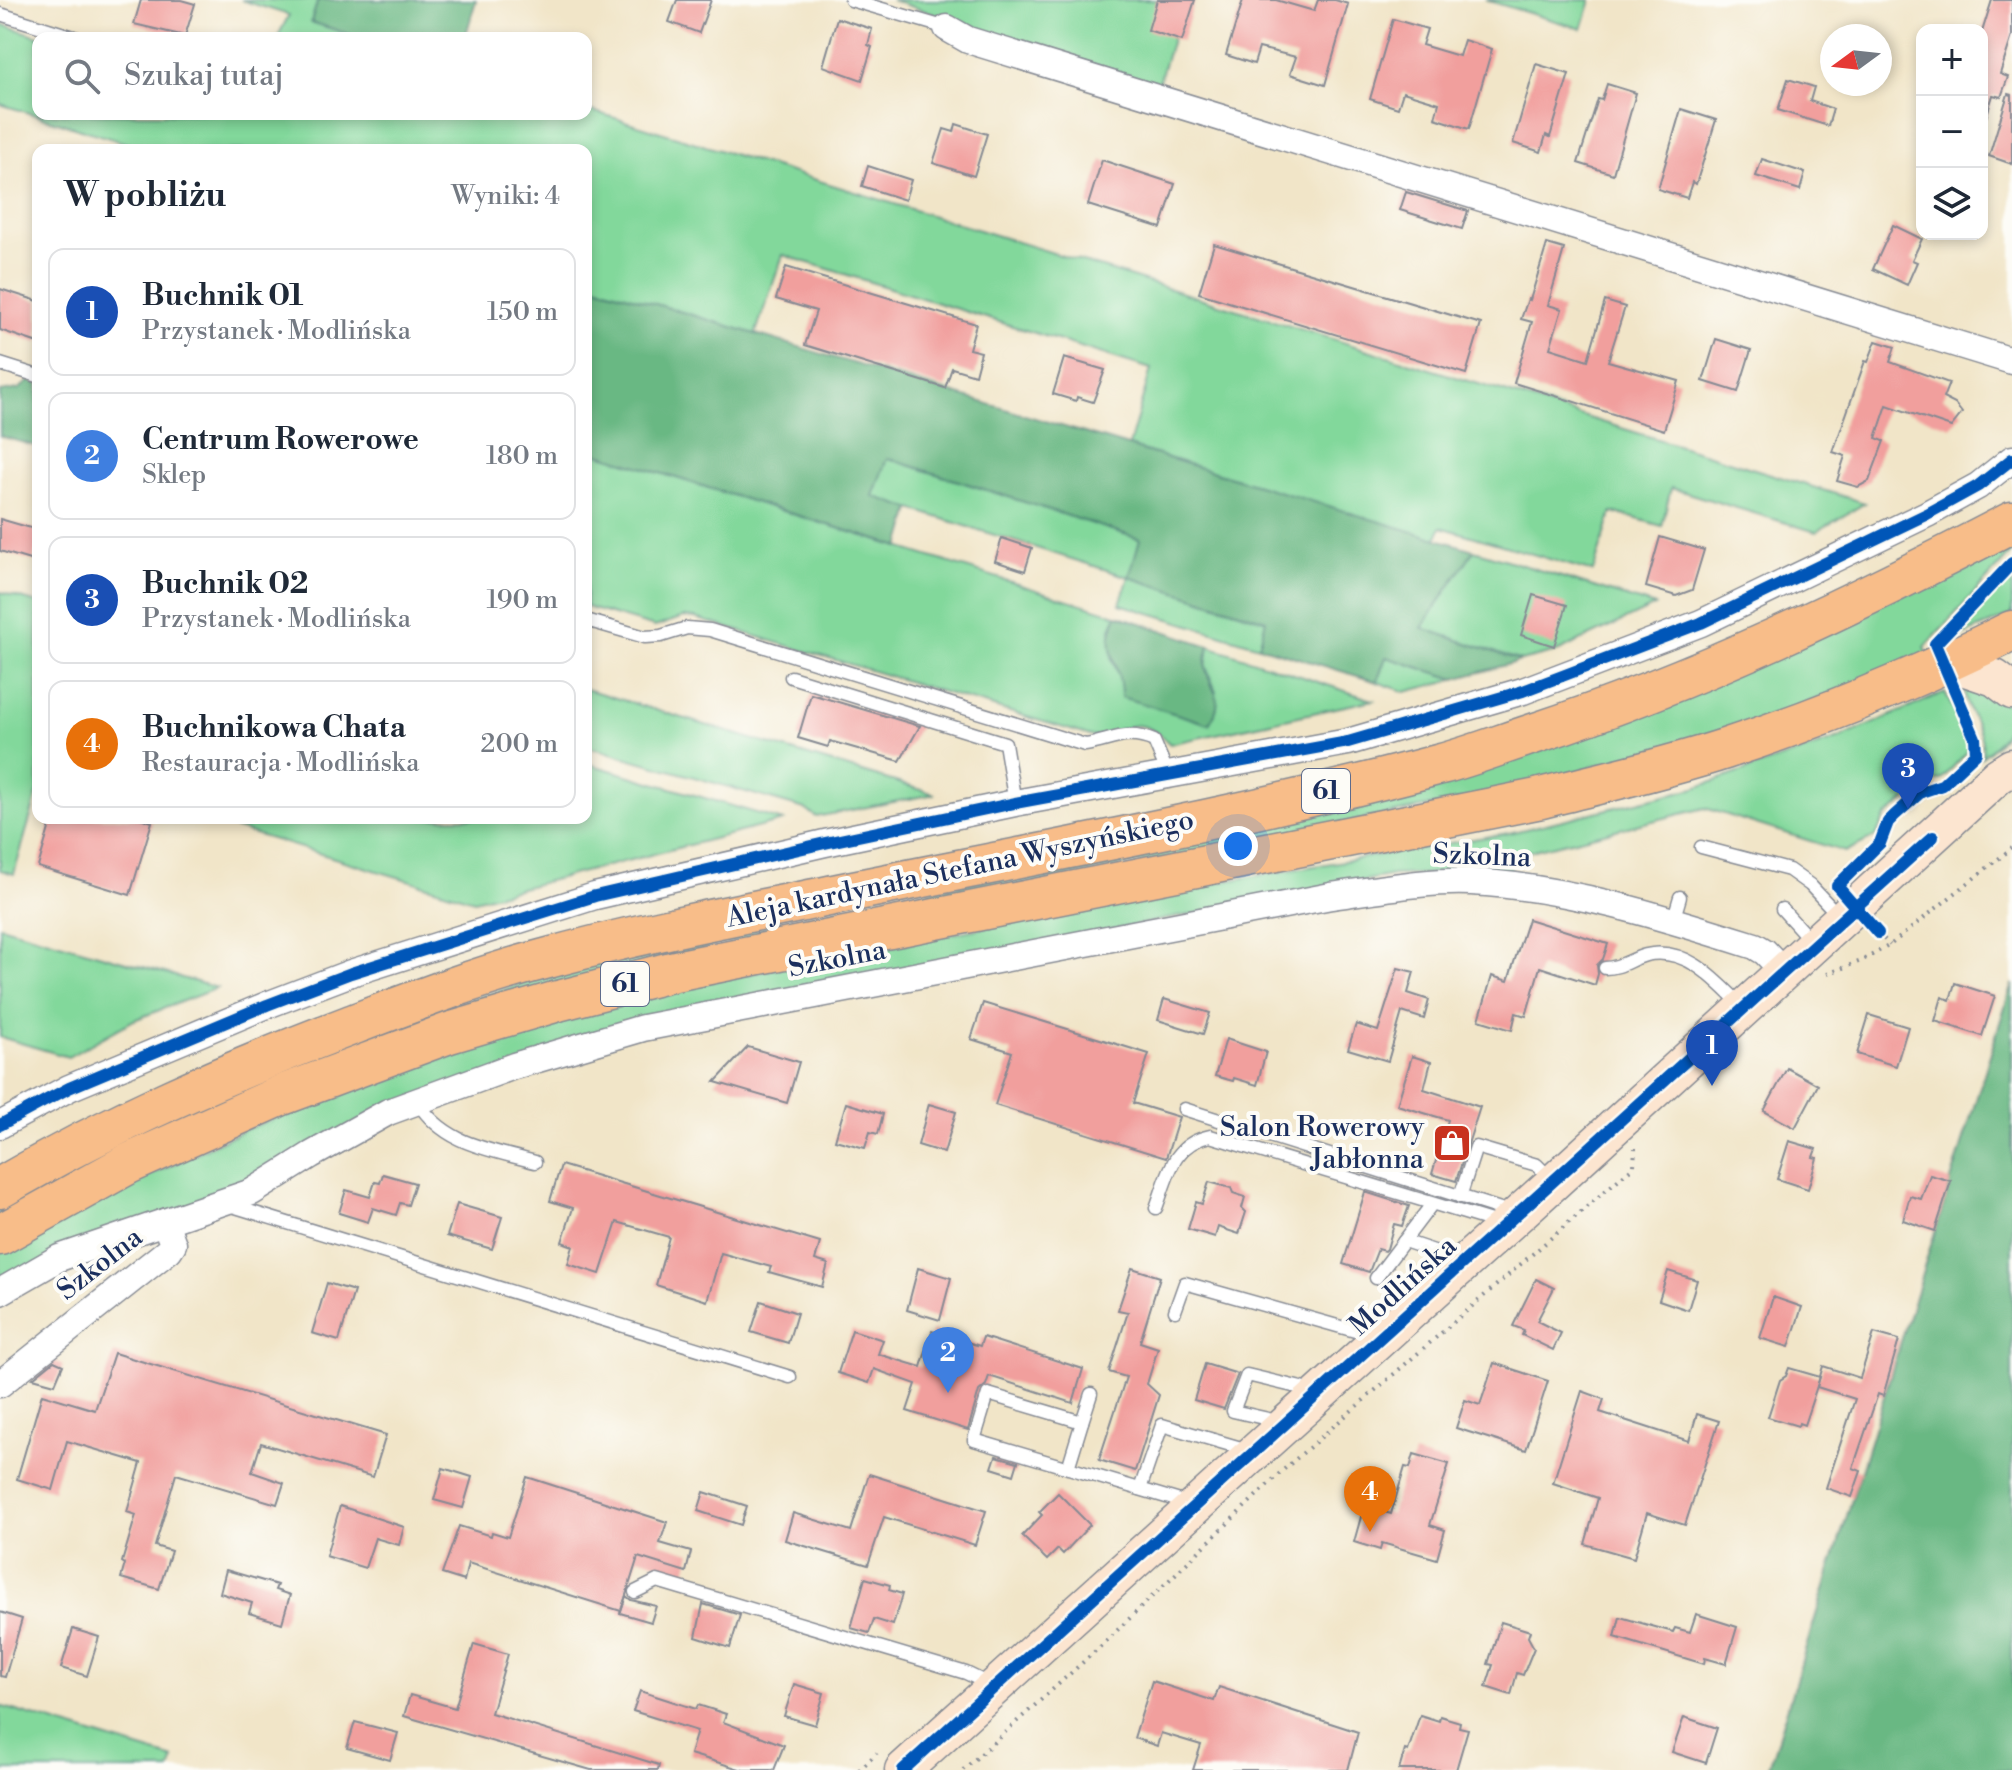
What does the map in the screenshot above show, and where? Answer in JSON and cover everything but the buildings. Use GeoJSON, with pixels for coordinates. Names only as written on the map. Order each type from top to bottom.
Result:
{"type":"FeatureCollection","features":[{"type":"Feature","properties":{"kind":"main road","name":"Aleja kardynała Stefana Wyszyńskiego"},"geometry":{"type":"LineString","coordinates":[[0,1188],[60,1153],[160,1103],[264,1058],[437,993],[537,961],[647,933],[1226,815],[1445,763],[1616,707],[1752,649],[1912,574],[2012,522]]}},
{"type":"Feature","properties":{"kind":"main road","name":"Aleja kardynała Stefana Wyszyńskiego"},"geometry":{"type":"LineString","coordinates":[[0,1235],[128,1164],[282,1095],[462,1029],[675,971],[1522,802],[1622,778],[1766,734],[1946,663],[2012,631]]}},
{"type":"Feature","properties":{"kind":"main road"},"geometry":{"type":"LineString","coordinates":[[1946,663],[1981,672],[2012,691]]}},
{"type":"Feature","properties":{"kind":"main road","name":"Modlińska"},"geometry":{"type":"LineString","coordinates":[[903,1770],[1784,972],[1818,960],[1842,919],[2007,765]]}},
{"type":"Feature","properties":{"kind":"street"},"geometry":{"type":"LineString","coordinates":[[947,28],[968,40],[2012,361]]}},
{"type":"Feature","properties":{"kind":"street"},"geometry":{"type":"LineString","coordinates":[[0,1125],[69,1088],[351,973],[595,896],[1015,803],[1348,742],[1523,691],[1701,623],[1927,514],[1978,486],[2012,459]]}},
{"type":"Feature","properties":{"kind":"street","name":"Szkolna"},"geometry":{"type":"LineString","coordinates":[[0,1384],[169,1250],[173,1244],[165,1222],[252,1192],[388,1112],[514,1066],[643,1028],[1360,892],[1468,882],[1677,909],[1755,946],[1770,955],[1784,972]]}},
{"type":"Feature","properties":{"kind":"street"},"geometry":{"type":"LineString","coordinates":[[0,1292],[59,1258],[165,1222]]}},
{"type":"Feature","properties":{"kind":"lane"},"geometry":{"type":"LineString","coordinates":[[851,0],[947,28]]}},
{"type":"Feature","properties":{"kind":"lane"},"geometry":{"type":"LineString","coordinates":[[0,14],[58,32]]}},
{"type":"Feature","properties":{"kind":"lane"},"geometry":{"type":"LineString","coordinates":[[0,364],[32,374]]}},
{"type":"Feature","properties":{"kind":"lane"},"geometry":{"type":"LineString","coordinates":[[592,622],[645,637],[687,628],[710,630],[1085,745],[1127,734],[1142,736],[1154,741],[1168,774]]}},
{"type":"Feature","properties":{"kind":"lane"},"geometry":{"type":"LineString","coordinates":[[791,677],[1005,743],[1015,803]]}},
{"type":"Feature","properties":{"kind":"lane"},"geometry":{"type":"LineString","coordinates":[[1701,847],[1789,870],[1810,885],[1842,919]]}},
{"type":"Feature","properties":{"kind":"lane"},"geometry":{"type":"LineString","coordinates":[[1782,909],[1818,960]]}},
{"type":"Feature","properties":{"kind":"lane"},"geometry":{"type":"LineString","coordinates":[[1605,968],[1620,968],[1641,956],[1656,953],[1670,955],[1705,969],[1745,1008]]}},
{"type":"Feature","properties":{"kind":"lane"},"geometry":{"type":"LineString","coordinates":[[417,1101],[427,1118],[451,1137],[535,1162]]}},
{"type":"Feature","properties":{"kind":"lane"},"geometry":{"type":"LineString","coordinates":[[1184,1109],[1460,1197],[1512,1220]]}},
{"type":"Feature","properties":{"kind":"lane"},"geometry":{"type":"LineString","coordinates":[[1156,1208],[1177,1155],[1186,1145],[1210,1136],[1432,1204],[1512,1220]]}},
{"type":"Feature","properties":{"kind":"lane"},"geometry":{"type":"LineString","coordinates":[[1460,1197],[1476,1147],[1537,1165],[1554,1182]]}},
{"type":"Feature","properties":{"kind":"lane"},"geometry":{"type":"LineString","coordinates":[[222,1203],[790,1377]]}},
{"type":"Feature","properties":{"kind":"lane"},"geometry":{"type":"LineString","coordinates":[[1376,1278],[1432,1204]]}},
{"type":"Feature","properties":{"kind":"lane"},"geometry":{"type":"LineString","coordinates":[[1404,1241],[1467,1262]]}},
{"type":"Feature","properties":{"kind":"lane"},"geometry":{"type":"LineString","coordinates":[[1175,1311],[1185,1283],[1381,1338]]}},
{"type":"Feature","properties":{"kind":"lane"},"geometry":{"type":"LineString","coordinates":[[1288,1423],[1233,1411],[1247,1375],[1321,1392]]}},
{"type":"Feature","properties":{"kind":"lane"},"geometry":{"type":"LineString","coordinates":[[1082,1422],[988,1394],[974,1440],[1196,1506]]}},
{"type":"Feature","properties":{"kind":"lane"},"geometry":{"type":"LineString","coordinates":[[1068,1468],[1091,1394]]}},
{"type":"Feature","properties":{"kind":"lane"},"geometry":{"type":"LineString","coordinates":[[1140,1489],[1162,1425],[1255,1452]]}},
{"type":"Feature","properties":{"kind":"lane"},"geometry":{"type":"LineString","coordinates":[[635,1592],[657,1581],[966,1673],[995,1686]]}},
{"type":"Feature","properties":{"kind":"path"},"geometry":{"type":"LineString","coordinates":[[1818,960],[1861,961],[1890,945],[2012,848]]}},
{"type":"Feature","properties":{"kind":"path"},"geometry":{"type":"LineString","coordinates":[[1878,933],[1890,945]]}},
{"type":"Feature","properties":{"kind":"path"},"geometry":{"type":"LineString","coordinates":[[963,1770],[1102,1645],[1282,1471],[1634,1166],[1635,1146]]}},
{"type":"Feature","properties":{"kind":"green space"},"geometry":{"type":"Polygon","coordinates":[[[241,0],[318,0],[311,22],[342,32],[280,32],[289,15],[241,0]]]}},
{"type":"Feature","properties":{"kind":"green space"},"geometry":{"type":"Polygon","coordinates":[[[318,0],[476,0],[467,32],[342,32],[311,22],[318,0]]]}},
{"type":"Feature","properties":{"kind":"green space"},"geometry":{"type":"Polygon","coordinates":[[[891,0],[1184,0],[1158,85],[891,0]]]}},
{"type":"Feature","properties":{"kind":"green space"},"geometry":{"type":"Polygon","coordinates":[[[1486,0],[1591,0],[1582,29],[1486,0]]]}},
{"type":"Feature","properties":{"kind":"green space"},"geometry":{"type":"Polygon","coordinates":[[[0,24],[32,34],[32,114],[0,104],[0,24]]]}},
{"type":"Feature","properties":{"kind":"green space"},"geometry":{"type":"Polygon","coordinates":[[[592,111],[1865,503],[1816,532],[1671,488],[1662,526],[1612,512],[1593,572],[1441,527],[1436,540],[1129,446],[1151,369],[783,255],[755,335],[592,285],[592,144],[129,144],[51,120],[592,120],[592,111]]]}},
{"type":"Feature","properties":{"kind":"green space"},"geometry":{"type":"Polygon","coordinates":[[[592,285],[1474,550],[1422,628],[1521,661],[1455,679],[1386,657],[1377,682],[1259,646],[1266,620],[1129,577],[1140,539],[887,458],[873,496],[911,509],[900,547],[592,452],[592,285]]]}},
{"type":"Feature","properties":{"kind":"green space"},"geometry":{"type":"Polygon","coordinates":[[[32,382],[32,445],[0,436],[0,392],[19,389],[32,382]]]}},
{"type":"Feature","properties":{"kind":"green space"},"geometry":{"type":"Polygon","coordinates":[[[592,452],[1117,615],[1111,628],[1112,660],[1121,680],[1121,696],[1216,691],[1206,667],[1209,646],[1373,700],[1170,744],[1150,728],[1141,726],[1094,737],[695,618],[684,617],[655,627],[592,609],[592,452]]]}},
{"type":"Feature","properties":{"kind":"green space"},"geometry":{"type":"Polygon","coordinates":[[[886,458],[1140,539],[1130,577],[1267,621],[1259,646],[1120,604],[1129,577],[873,497],[886,458]]]}},
{"type":"Feature","properties":{"kind":"green space"},"geometry":{"type":"Polygon","coordinates":[[[2012,539],[2012,552],[1925,647],[1928,655],[1777,715],[1499,793],[717,944],[0,1217],[0,1203],[90,1154],[381,1028],[565,970],[1349,802],[2012,539]]]}},
{"type":"Feature","properties":{"kind":"green space"},"geometry":{"type":"Polygon","coordinates":[[[1474,550],[1655,606],[1557,652],[1521,661],[1422,628],[1474,550]]]}},
{"type":"Feature","properties":{"kind":"green space"},"geometry":{"type":"Polygon","coordinates":[[[2012,573],[2012,615],[1946,642],[2012,573]]]}},
{"type":"Feature","properties":{"kind":"green space"},"geometry":{"type":"Polygon","coordinates":[[[0,592],[32,601],[32,812],[14,874],[0,870],[0,592]]]}},
{"type":"Feature","properties":{"kind":"green space"},"geometry":{"type":"Polygon","coordinates":[[[1117,615],[1209,646],[1206,670],[1218,703],[1209,724],[1121,697],[1111,648],[1112,628],[1117,615]]]}},
{"type":"Feature","properties":{"kind":"green space"},"geometry":{"type":"Polygon","coordinates":[[[1386,657],[1455,679],[1406,692],[1377,682],[1386,657]]]}},
{"type":"Feature","properties":{"kind":"green space"},"geometry":{"type":"Polygon","coordinates":[[[1965,683],[2011,706],[2007,729],[1982,757],[1981,737],[1967,702],[1965,683]]]}},
{"type":"Feature","properties":{"kind":"green space"},"geometry":{"type":"Polygon","coordinates":[[[592,691],[935,794],[816,817],[805,809],[592,748],[592,691]]]}},
{"type":"Feature","properties":{"kind":"green space"},"geometry":{"type":"Polygon","coordinates":[[[1945,692],[1969,743],[1968,751],[1941,780],[1928,783],[1885,817],[1875,837],[1845,852],[1705,808],[1514,855],[1510,871],[1393,875],[645,1021],[275,1166],[228,1190],[0,1281],[0,1252],[43,1227],[244,1130],[481,1041],[641,995],[1190,887],[1509,833],[1695,788],[1840,738],[1945,692]]]}},
{"type":"Feature","properties":{"kind":"green space"},"geometry":{"type":"Polygon","coordinates":[[[592,765],[783,821],[474,900],[221,824],[592,824],[592,765]]]}},
{"type":"Feature","properties":{"kind":"green space"},"geometry":{"type":"Polygon","coordinates":[[[0,926],[217,988],[134,1020],[68,1057],[0,1037],[0,926]]]}},
{"type":"Feature","properties":{"kind":"green space"},"geometry":{"type":"Polygon","coordinates":[[[2012,984],[2012,1770],[1768,1770],[2012,984]]]}},
{"type":"Feature","properties":{"kind":"green space"},"geometry":{"type":"Polygon","coordinates":[[[0,1706],[174,1759],[170,1770],[0,1770],[0,1706]]]}},
{"type":"Feature","properties":{"kind":"cycle path"},"geometry":{"type":"LineString","coordinates":[[0,1125],[69,1088],[267,1005],[351,973],[595,896],[1015,803],[1348,742],[1523,691],[1701,623],[1927,514],[1978,486],[2012,459]]}},
{"type":"Feature","properties":{"kind":"cycle path"},"geometry":{"type":"LineString","coordinates":[[1878,933],[1837,886],[1880,843],[1888,822],[1895,815],[1921,792],[1942,785],[1976,753],[1975,738],[1935,644],[2012,563]]}},
{"type":"Feature","properties":{"kind":"cycle path"},"geometry":{"type":"LineString","coordinates":[[903,1770],[1933,837]]}},
{"type":"Feature","properties":{"kind":"place","name":"Buchnik 02"},"geometry":{"type":"Point","coordinates":[1908,809]}},
{"type":"Feature","properties":{"kind":"place","name":"Buchnik 01"},"geometry":{"type":"Point","coordinates":[1712,1086]}},
{"type":"Feature","properties":{"kind":"place","name":"Salon Rowerowy Jabłonna"},"geometry":{"type":"Point","coordinates":[1452,1143]}},
{"type":"Feature","properties":{"kind":"place","name":"Centrum Rowerowe"},"geometry":{"type":"Point","coordinates":[948,1393]}},
{"type":"Feature","properties":{"kind":"place","name":"Buchnikowa Chata"},"geometry":{"type":"Point","coordinates":[1370,1532]}}]}
